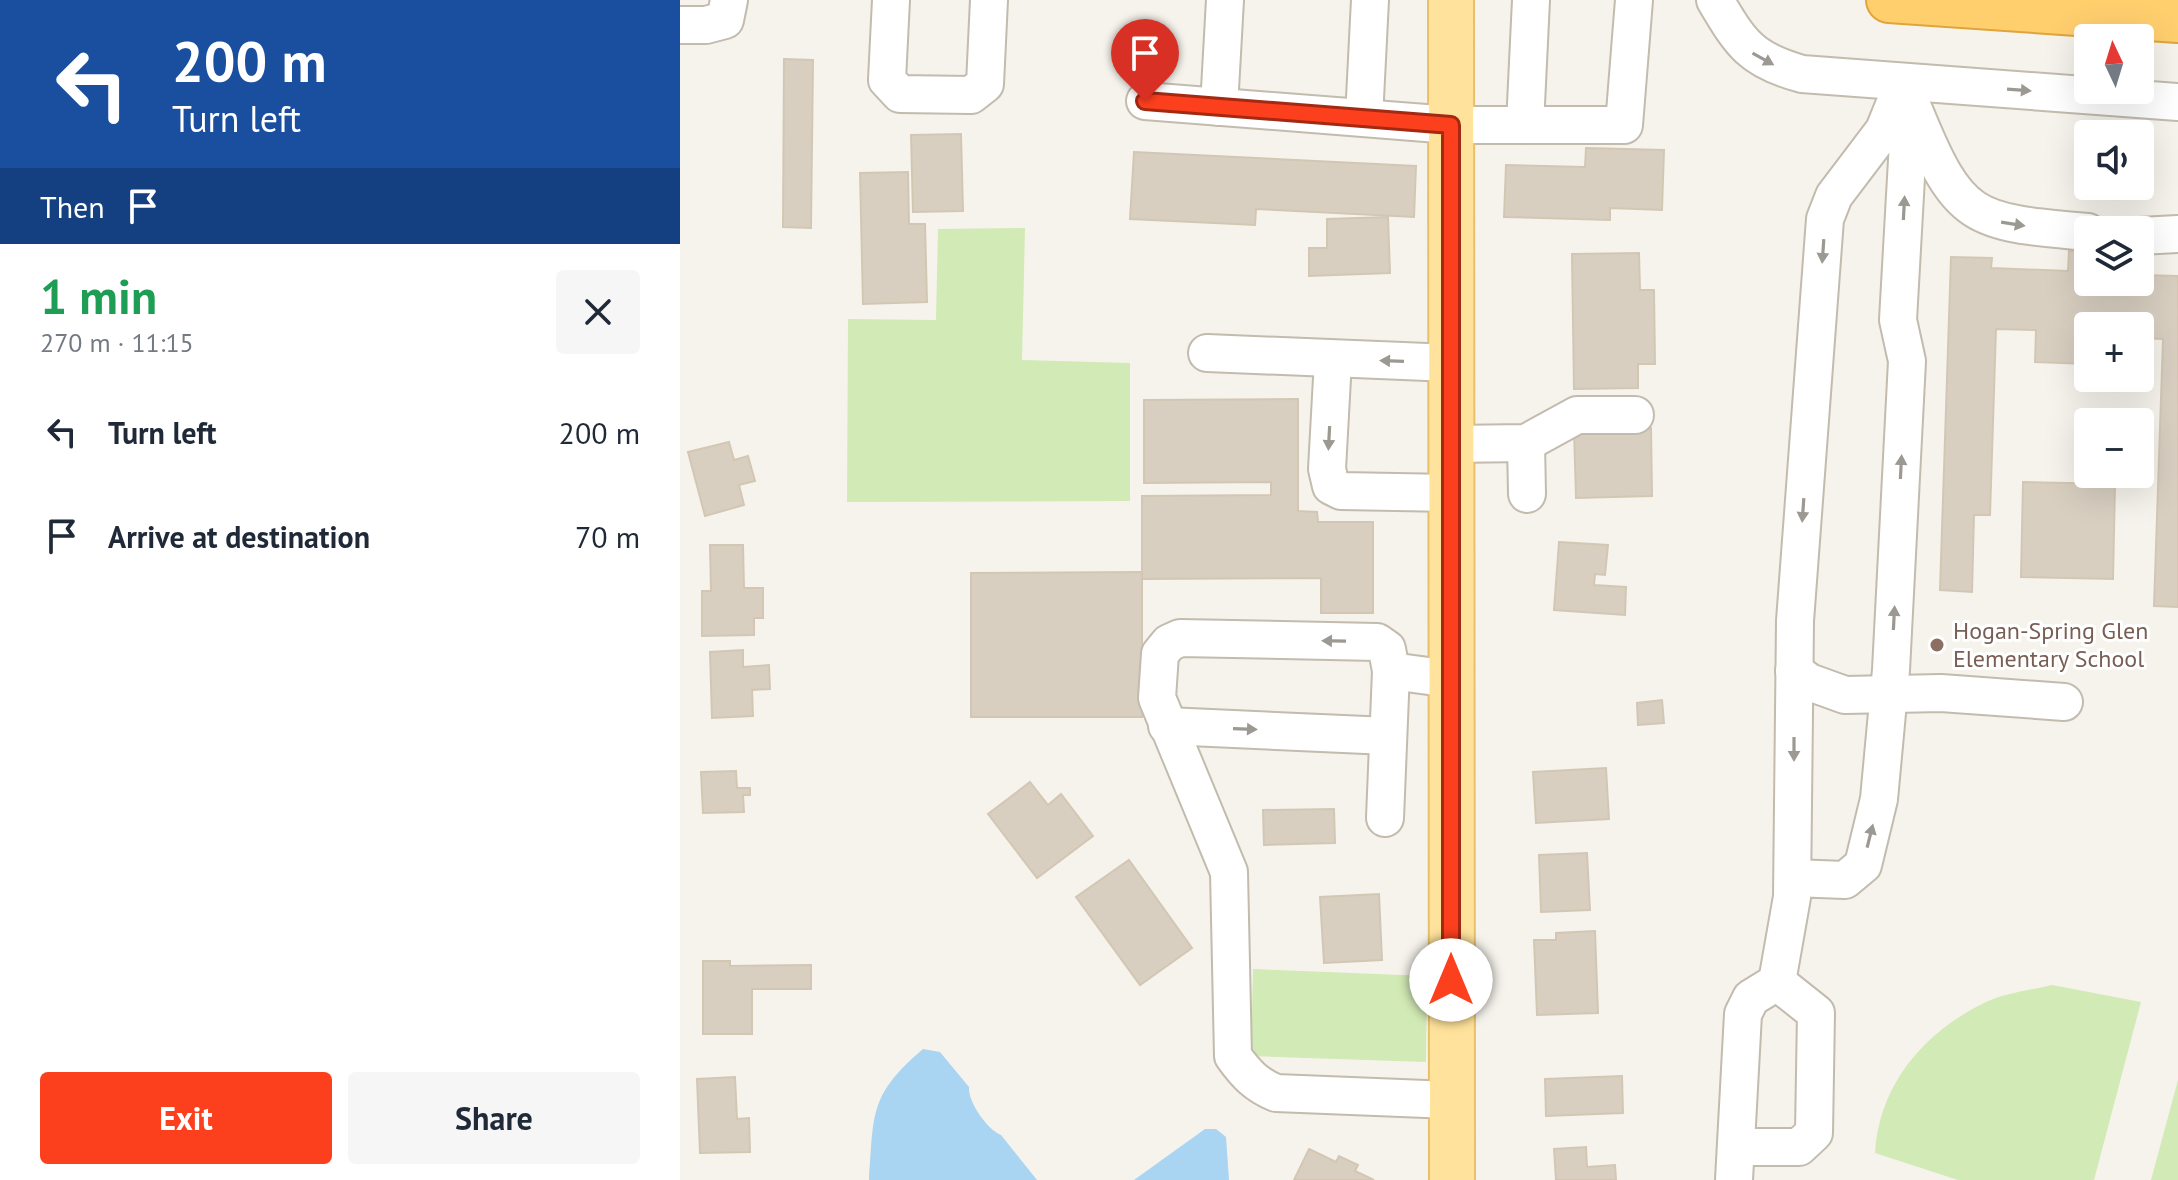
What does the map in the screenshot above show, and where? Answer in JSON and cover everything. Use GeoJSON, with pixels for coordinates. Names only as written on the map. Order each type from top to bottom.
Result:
{"type":"FeatureCollection","features":[{"type":"Feature","properties":{"kind":"highway"},"geometry":{"type":"LineString","coordinates":[[1889,0],[2152,13]]}},
{"type":"Feature","properties":{"kind":"main road"},"geometry":{"type":"LineString","coordinates":[[1451,0],[1452,1180]]}},
{"type":"Feature","properties":{"kind":"street"},"geometry":{"type":"LineString","coordinates":[[680,25],[706,25],[725,20],[729,0]]}},
{"type":"Feature","properties":{"kind":"street"},"geometry":{"type":"LineString","coordinates":[[891,0],[887,80],[900,94],[971,95],[985,84],[989,0]]}},
{"type":"Feature","properties":{"kind":"street"},"geometry":{"type":"LineString","coordinates":[[1219,107],[1225,0]]}},
{"type":"Feature","properties":{"kind":"street"},"geometry":{"type":"LineString","coordinates":[[1364,118],[1370,0]]}},
{"type":"Feature","properties":{"kind":"street"},"geometry":{"type":"LineString","coordinates":[[1525,125],[1531,0]]}},
{"type":"Feature","properties":{"kind":"street"},"geometry":{"type":"LineString","coordinates":[[1145,101],[1451,125],[1624,125],[1634,0]]}},
{"type":"Feature","properties":{"kind":"street"},"geometry":{"type":"LineString","coordinates":[[1715,0],[1742,44],[1765,62],[1802,74],[2178,102]]}},
{"type":"Feature","properties":{"kind":"street"},"geometry":{"type":"LineString","coordinates":[[1903,83],[1937,169],[1969,209],[2003,223],[2074,231]]}},
{"type":"Feature","properties":{"kind":"street"},"geometry":{"type":"LineString","coordinates":[[1777,982],[1816,1013],[1814,1133],[1799,1147],[1735,1164],[1743,1014],[1751,998],[1777,982],[1787,940],[1793,878],[1795,621],[1825,219],[1834,196],[1884,130],[1903,83]]}},
{"type":"Feature","properties":{"kind":"street"},"geometry":{"type":"LineString","coordinates":[[1793,878],[1845,880],[1863,865],[1879,799],[1891,670],[1907,361],[1898,320],[1908,142],[1903,83]]}},
{"type":"Feature","properties":{"kind":"street"},"geometry":{"type":"LineString","coordinates":[[2154,235],[2178,234]]}},
{"type":"Feature","properties":{"kind":"street"},"geometry":{"type":"LineString","coordinates":[[1207,353],[1451,363]]}},
{"type":"Feature","properties":{"kind":"street"},"geometry":{"type":"LineString","coordinates":[[1333,360],[1327,469],[1331,486],[1341,491],[1451,493]]}},
{"type":"Feature","properties":{"kind":"street"},"geometry":{"type":"LineString","coordinates":[[1451,444],[1526,443],[1577,415],[1635,415]]}},
{"type":"Feature","properties":{"kind":"street"},"geometry":{"type":"LineString","coordinates":[[1526,443],[1527,494]]}},
{"type":"Feature","properties":{"kind":"street"},"geometry":{"type":"LineString","coordinates":[[1385,818],[1391,671],[1387,649],[1377,642],[1180,638],[1169,643],[1160,654],[1157,698],[1229,872],[1233,1056],[1246,1075],[1260,1087],[1276,1093],[1451,1100]]}},
{"type":"Feature","properties":{"kind":"street"},"geometry":{"type":"LineString","coordinates":[[1391,671],[1451,679]]}},
{"type":"Feature","properties":{"kind":"street"},"geometry":{"type":"LineString","coordinates":[[1794,671],[1809,682],[1845,695],[1887,691],[2064,702]]}},
{"type":"Feature","properties":{"kind":"street"},"geometry":{"type":"LineString","coordinates":[[1167,726],[1388,736]]}},
{"type":"Feature","properties":{"kind":"green space"},"geometry":{"type":"Polygon","coordinates":[[[1025,228],[1022,360],[1130,363],[1130,501],[847,502],[848,319],[936,320],[938,229],[1025,228]]]}},
{"type":"Feature","properties":{"kind":"green space"},"geometry":{"type":"Polygon","coordinates":[[[1253,969],[1427,976],[1426,1062],[1251,1056],[1253,969]]]}},
{"type":"Feature","properties":{"kind":"green space"},"geometry":{"type":"Polygon","coordinates":[[[2052,985],[2141,1002],[2094,1180],[1958,1180],[1875,1153],[1885,1104],[1909,1062],[1925,1044],[1943,1028],[1986,1002],[2052,985]]]}},
{"type":"Feature","properties":{"kind":"green space"},"geometry":{"type":"Polygon","coordinates":[[[2178,1080],[2178,1180],[2151,1180],[2178,1080]]]}},
{"type":"Feature","properties":{"kind":"water"},"geometry":{"type":"Polygon","coordinates":[[[923,1049],[940,1052],[969,1087],[975,1107],[984,1121],[1001,1135],[1037,1180],[869,1180],[878,1107],[892,1079],[923,1049]]]}},
{"type":"Feature","properties":{"kind":"water"},"geometry":{"type":"Polygon","coordinates":[[[1205,1129],[1216,1129],[1226,1137],[1229,1180],[1134,1180],[1205,1129]]]}},
{"type":"Feature","properties":{"kind":"building"},"geometry":{"type":"Polygon","coordinates":[[[784,59],[813,60],[811,228],[783,227],[784,59]]]}},
{"type":"Feature","properties":{"kind":"building"},"geometry":{"type":"Polygon","coordinates":[[[961,134],[963,211],[913,212],[911,135],[961,134]]]}},
{"type":"Feature","properties":{"kind":"building"},"geometry":{"type":"Polygon","coordinates":[[[1586,148],[1664,150],[1662,210],[1610,208],[1610,220],[1504,217],[1506,165],[1585,167],[1586,148]]]}},
{"type":"Feature","properties":{"kind":"building"},"geometry":{"type":"Polygon","coordinates":[[[1134,152],[1416,166],[1414,217],[1256,209],[1255,225],[1130,219],[1134,152]]]}},
{"type":"Feature","properties":{"kind":"building"},"geometry":{"type":"Polygon","coordinates":[[[908,172],[909,224],[925,224],[927,302],[863,304],[860,173],[908,172]]]}},
{"type":"Feature","properties":{"kind":"building"},"geometry":{"type":"Polygon","coordinates":[[[1388,217],[1390,273],[1309,276],[1309,248],[1327,248],[1327,219],[1388,217]]]}},
{"type":"Feature","properties":{"kind":"building"},"geometry":{"type":"Polygon","coordinates":[[[2069,251],[2074,251],[2074,296],[2154,296],[2154,275],[2178,276],[2178,607],[2154,606],[2163,339],[2154,339],[2154,312],[2074,312],[2074,363],[2035,362],[2036,330],[1996,329],[1990,515],[1974,515],[1972,592],[1940,590],[1951,257],[1992,258],[1991,268],[2068,271],[2069,251]]]}},
{"type":"Feature","properties":{"kind":"building"},"geometry":{"type":"Polygon","coordinates":[[[1639,253],[1640,290],[1654,290],[1655,364],[1638,364],[1638,388],[1574,389],[1572,254],[1639,253]]]}},
{"type":"Feature","properties":{"kind":"building"},"geometry":{"type":"Polygon","coordinates":[[[1298,399],[1298,511],[1317,512],[1318,522],[1373,522],[1373,613],[1321,613],[1321,578],[1142,579],[1142,496],[1271,495],[1271,482],[1144,483],[1144,400],[1298,399]]]}},
{"type":"Feature","properties":{"kind":"building"},"geometry":{"type":"Polygon","coordinates":[[[1651,428],[1652,496],[1576,498],[1574,430],[1651,428]]]}},
{"type":"Feature","properties":{"kind":"building"},"geometry":{"type":"Polygon","coordinates":[[[729,442],[734,460],[748,456],[755,481],[739,485],[744,505],[705,516],[688,452],[729,442]]]}},
{"type":"Feature","properties":{"kind":"building"},"geometry":{"type":"Polygon","coordinates":[[[2023,482],[2074,483],[2074,488],[2115,488],[2113,579],[2021,577],[2023,482]]]}},
{"type":"Feature","properties":{"kind":"building"},"geometry":{"type":"Polygon","coordinates":[[[1559,542],[1608,545],[1605,575],[1595,574],[1594,585],[1626,587],[1625,615],[1554,610],[1559,542]]]}},
{"type":"Feature","properties":{"kind":"building"},"geometry":{"type":"Polygon","coordinates":[[[710,545],[743,545],[744,588],[763,588],[763,618],[754,618],[754,635],[702,636],[702,591],[711,591],[710,545]]]}},
{"type":"Feature","properties":{"kind":"building"},"geometry":{"type":"Polygon","coordinates":[[[1142,572],[1142,717],[971,717],[971,573],[1142,572]]]}},
{"type":"Feature","properties":{"kind":"building"},"geometry":{"type":"Polygon","coordinates":[[[743,650],[743,667],[769,665],[770,689],[752,690],[753,716],[712,718],[710,652],[743,650]]]}},
{"type":"Feature","properties":{"kind":"building"},"geometry":{"type":"Polygon","coordinates":[[[1662,700],[1664,723],[1638,725],[1637,703],[1662,700]]]}},
{"type":"Feature","properties":{"kind":"building"},"geometry":{"type":"Polygon","coordinates":[[[1606,768],[1609,819],[1536,823],[1533,772],[1606,768]]]}},
{"type":"Feature","properties":{"kind":"building"},"geometry":{"type":"Polygon","coordinates":[[[736,771],[737,788],[750,788],[750,795],[743,795],[744,812],[703,813],[701,772],[736,771]]]}},
{"type":"Feature","properties":{"kind":"building"},"geometry":{"type":"Polygon","coordinates":[[[1030,782],[1048,805],[1061,794],[1093,836],[1037,878],[988,814],[1030,782]]]}},
{"type":"Feature","properties":{"kind":"building"},"geometry":{"type":"Polygon","coordinates":[[[1334,809],[1335,843],[1264,845],[1263,810],[1334,809]]]}},
{"type":"Feature","properties":{"kind":"building"},"geometry":{"type":"Polygon","coordinates":[[[1587,853],[1590,910],[1541,912],[1539,855],[1587,853]]]}},
{"type":"Feature","properties":{"kind":"building"},"geometry":{"type":"Polygon","coordinates":[[[1129,860],[1192,948],[1140,985],[1076,897],[1129,860]]]}},
{"type":"Feature","properties":{"kind":"building"},"geometry":{"type":"Polygon","coordinates":[[[1379,894],[1382,960],[1324,963],[1320,897],[1379,894]]]}},
{"type":"Feature","properties":{"kind":"building"},"geometry":{"type":"Polygon","coordinates":[[[1595,931],[1598,1013],[1537,1015],[1534,940],[1556,940],[1556,933],[1595,931]]]}},
{"type":"Feature","properties":{"kind":"building"},"geometry":{"type":"Polygon","coordinates":[[[703,961],[730,961],[730,966],[811,965],[811,989],[752,989],[752,1034],[703,1034],[703,961]]]}},
{"type":"Feature","properties":{"kind":"building"},"geometry":{"type":"Polygon","coordinates":[[[1622,1076],[1623,1113],[1546,1116],[1545,1079],[1622,1076]]]}},
{"type":"Feature","properties":{"kind":"building"},"geometry":{"type":"Polygon","coordinates":[[[735,1077],[737,1119],[749,1118],[750,1152],[700,1153],[697,1079],[735,1077]]]}},
{"type":"Feature","properties":{"kind":"building"},"geometry":{"type":"Polygon","coordinates":[[[1586,1147],[1587,1167],[1615,1165],[1616,1180],[1556,1180],[1554,1149],[1586,1147]]]}},
{"type":"Feature","properties":{"kind":"building"},"geometry":{"type":"Polygon","coordinates":[[[1309,1149],[1336,1162],[1339,1156],[1358,1165],[1355,1171],[1374,1180],[1294,1180],[1309,1149]]]}},
{"type":"Feature","properties":{"kind":"place","name":"Hogan-Spring Glen Elementary School"},"geometry":{"type":"Point","coordinates":[1937,645]}},
{"type":"Feature","properties":{"kind":"route"},"geometry":{"type":"LineString","coordinates":[[1145,101],[1451,125],[1451,980]]}}]}
